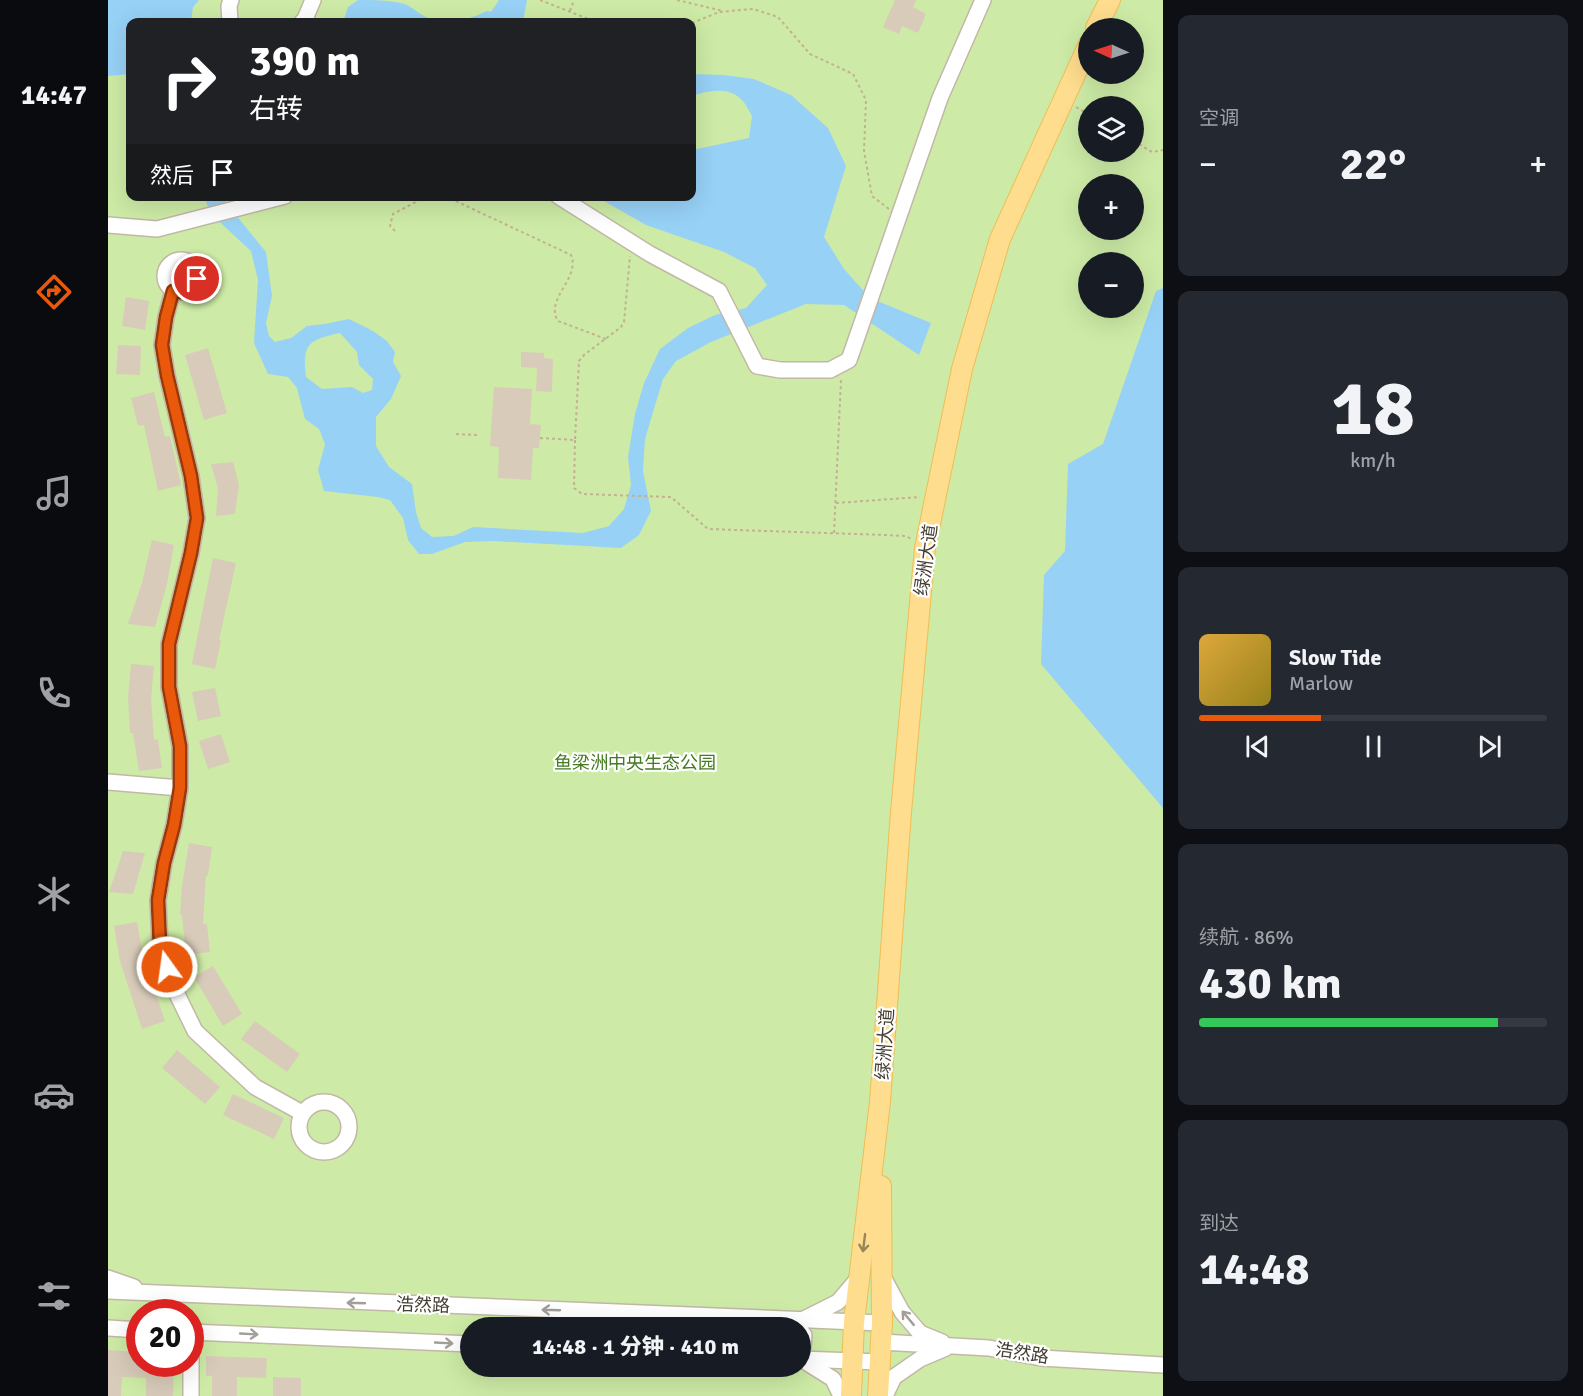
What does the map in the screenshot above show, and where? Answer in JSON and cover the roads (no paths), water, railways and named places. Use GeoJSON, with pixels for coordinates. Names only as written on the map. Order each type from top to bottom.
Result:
{"type":"FeatureCollection","features":[{"type":"Feature","properties":{"kind":"main road"},"geometry":{"type":"LineString","coordinates":[[1101,18],[1110,0]]}},
{"type":"Feature","properties":{"kind":"main road","name":"绿洲大道"},"geometry":{"type":"LineString","coordinates":[[851,1396],[854,1322],[880,1102],[901,812],[926,544],[962,369],[1000,239],[1078,68]]}},
{"type":"Feature","properties":{"kind":"main road","name":"绿洲大道"},"geometry":{"type":"LineString","coordinates":[[878,1396],[882,1274],[880,1102]]}},
{"type":"Feature","properties":{"kind":"street"},"geometry":{"type":"LineString","coordinates":[[230,18],[231,0]]}},
{"type":"Feature","properties":{"kind":"street"},"geometry":{"type":"LineString","coordinates":[[305,18],[313,0]]}},
{"type":"Feature","properties":{"kind":"street"},"geometry":{"type":"LineString","coordinates":[[566,201],[632,242],[719,291],[757,366],[780,370],[830,370],[849,360],[940,98],[983,0]]}},
{"type":"Feature","properties":{"kind":"street"},"geometry":{"type":"LineString","coordinates":[[108,225],[156,229],[265,201]]}},
{"type":"Feature","properties":{"kind":"street"},"geometry":{"type":"LineString","coordinates":[[173,291],[162,345],[191,476],[197,518],[169,644],[169,687],[180,746],[180,788],[158,900],[160,946],[174,988],[195,1031],[255,1087],[302,1113]]}},
{"type":"Feature","properties":{"kind":"street"},"geometry":{"type":"LineString","coordinates":[[108,782],[180,788]]}},
{"type":"Feature","properties":{"kind":"street"},"geometry":{"type":"LineString","coordinates":[[882,1274],[902,1312],[921,1333],[950,1346]]}},
{"type":"Feature","properties":{"kind":"street"},"geometry":{"type":"LineString","coordinates":[[811,1317],[838,1302],[860,1276]]}},
{"type":"Feature","properties":{"kind":"street"},"geometry":{"type":"LineString","coordinates":[[108,1278],[154,1294]]}},
{"type":"Feature","properties":{"kind":"street","name":"浩然路"},"geometry":{"type":"LineString","coordinates":[[108,1292],[648,1317]]}},
{"type":"Feature","properties":{"kind":"street","name":"浩然路"},"geometry":{"type":"LineString","coordinates":[[811,1324],[854,1322],[881,1342],[989,1348],[1041,1358],[1163,1365]]}},
{"type":"Feature","properties":{"kind":"street"},"geometry":{"type":"LineString","coordinates":[[108,1328],[126,1329]]}},
{"type":"Feature","properties":{"kind":"street","name":"浩然路"},"geometry":{"type":"LineString","coordinates":[[204,1333],[460,1344]]}},
{"type":"Feature","properties":{"kind":"street"},"geometry":{"type":"LineString","coordinates":[[811,1359],[853,1361],[881,1342]]}},
{"type":"Feature","properties":{"kind":"street"},"geometry":{"type":"LineString","coordinates":[[885,1396],[894,1377],[920,1359],[950,1346]]}},
{"type":"Feature","properties":{"kind":"street"},"geometry":{"type":"LineString","coordinates":[[811,1365],[833,1379],[841,1396]]}},
{"type":"Feature","properties":{"kind":"street"},"geometry":{"type":"LineString","coordinates":[[190,1377],[190,1396]]}},
{"type":"Feature","properties":{"kind":"water"},"geometry":{"type":"Polygon","coordinates":[[[108,0],[199,0],[193,7],[192,18],[126,18],[126,74],[108,76],[108,0]]]}},
{"type":"Feature","properties":{"kind":"water"},"geometry":{"type":"Polygon","coordinates":[[[358,0],[405,4],[428,18],[344,18],[348,7],[358,0]]]}},
{"type":"Feature","properties":{"kind":"water"},"geometry":{"type":"Polygon","coordinates":[[[499,0],[527,0],[524,18],[469,18],[487,11],[491,12],[499,0]]]}},
{"type":"Feature","properties":{"kind":"water"},"geometry":{"type":"Polygon","coordinates":[[[696,74],[754,79],[791,95],[828,128],[846,166],[824,237],[844,269],[870,298],[931,323],[919,355],[844,305],[806,304],[711,342],[676,361],[663,379],[645,439],[643,471],[651,511],[639,535],[621,548],[492,541],[465,542],[432,554],[419,554],[408,540],[403,518],[390,500],[324,491],[318,470],[325,444],[319,429],[305,419],[297,388],[288,377],[268,374],[254,343],[258,280],[251,251],[211,214],[206,201],[225,201],[266,252],[272,296],[266,323],[269,336],[275,342],[291,338],[307,326],[349,319],[387,341],[395,352],[393,362],[401,376],[391,399],[376,417],[376,446],[389,467],[412,484],[421,528],[432,537],[454,536],[473,527],[583,533],[609,526],[624,509],[631,485],[628,457],[635,414],[644,383],[660,349],[688,328],[715,315],[746,308],[767,285],[755,268],[724,252],[646,225],[604,201],[696,201],[696,149],[749,138],[752,116],[743,102],[731,93],[718,91],[696,95],[696,74]],[[340,333],[314,341],[305,357],[306,377],[322,389],[352,387],[363,393],[372,390],[373,379],[359,365],[357,352],[340,333]]]}},
{"type":"Feature","properties":{"kind":"water"},"geometry":{"type":"Polygon","coordinates":[[[1163,288],[1163,808],[1041,664],[1044,575],[1065,551],[1068,464],[1103,444],[1156,291],[1163,288]]]}},
{"type":"Feature","properties":{"kind":"park label","name":"鱼梁洲中央生态公园"},"geometry":{"type":"Point","coordinates":[635,763]}}]}
